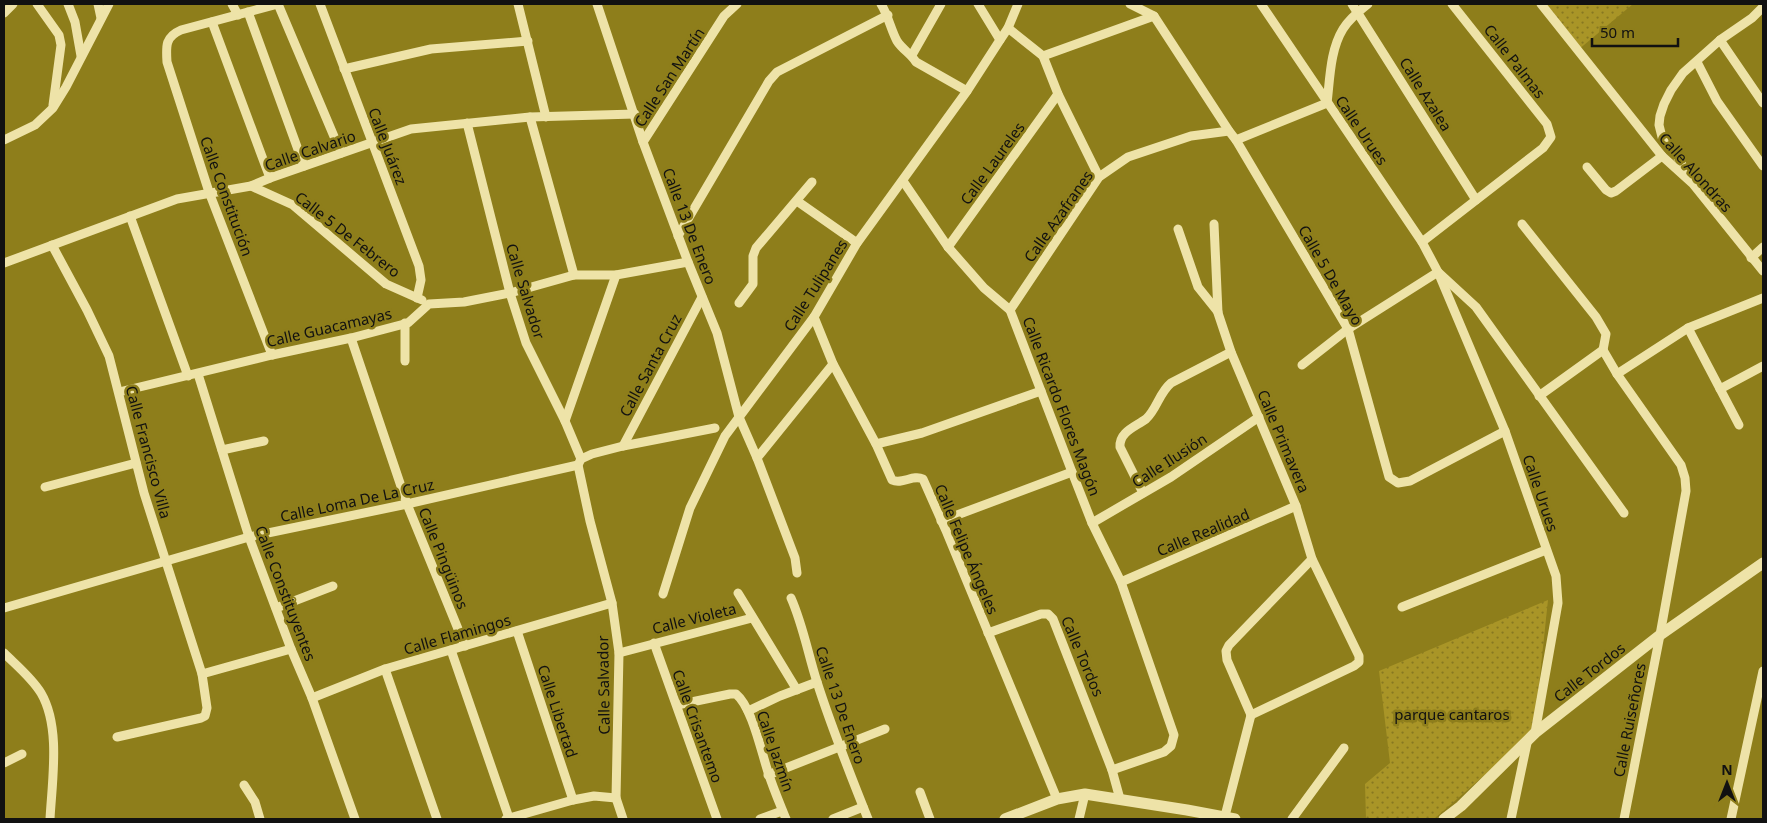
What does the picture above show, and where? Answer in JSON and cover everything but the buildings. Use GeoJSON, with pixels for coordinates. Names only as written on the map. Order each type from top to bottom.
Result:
{"type":"FeatureCollection","features":[{"type":"Feature","properties":{"kind":"street"},"geometry":{"type":"LineString","coordinates":[[4,13],[13,4]]}},
{"type":"Feature","properties":{"kind":"street"},"geometry":{"type":"LineString","coordinates":[[37,4],[59,35],[61,45],[52,108]]}},
{"type":"Feature","properties":{"kind":"street"},"geometry":{"type":"LineString","coordinates":[[68,4],[75,22],[81,56]]}},
{"type":"Feature","properties":{"kind":"street"},"geometry":{"type":"LineString","coordinates":[[98,4],[101,18]]}},
{"type":"Feature","properties":{"kind":"street"},"geometry":{"type":"LineString","coordinates":[[4,140],[34,125],[52,108],[66,87],[109,4]]}},
{"type":"Feature","properties":{"kind":"street"},"geometry":{"type":"LineString","coordinates":[[232,4],[238,15]]}},
{"type":"Feature","properties":{"kind":"street"},"geometry":{"type":"LineString","coordinates":[[270,178],[212,22],[278,4],[340,153]]}},
{"type":"Feature","properties":{"kind":"street","name":"Calle Juárez"},"geometry":{"type":"LineString","coordinates":[[320,4],[419,266],[421,280],[417,298]]}},
{"type":"Feature","properties":{"kind":"street"},"geometry":{"type":"LineString","coordinates":[[518,4],[546,117]]}},
{"type":"Feature","properties":{"kind":"street","name":"Calle 13 De Enero"},"geometry":{"type":"LineString","coordinates":[[597,4],[643,142],[716,333],[739,417],[757,458],[795,558],[797,573]]}},
{"type":"Feature","properties":{"kind":"street","name":"Calle San Martín"},"geometry":{"type":"LineString","coordinates":[[643,142],[724,16],[737,4]]}},
{"type":"Feature","properties":{"kind":"street"},"geometry":{"type":"LineString","coordinates":[[881,4],[888,15],[898,41],[912,55],[916,62],[967,91]]}},
{"type":"Feature","properties":{"kind":"street"},"geometry":{"type":"LineString","coordinates":[[912,55],[941,4]]}},
{"type":"Feature","properties":{"kind":"street"},"geometry":{"type":"LineString","coordinates":[[978,4],[1000,40]]}},
{"type":"Feature","properties":{"kind":"street","name":"Calle Tulipanes"},"geometry":{"type":"LineString","coordinates":[[663,594],[690,508],[725,436],[814,317],[857,243],[967,91],[1008,28],[1018,4]]}},
{"type":"Feature","properties":{"kind":"street"},"geometry":{"type":"LineString","coordinates":[[1130,4],[1154,16]]}},
{"type":"Feature","properties":{"kind":"street","name":"Calle Urues"},"geometry":{"type":"LineString","coordinates":[[1261,4],[1326,103],[1422,242],[1438,272],[1505,431],[1556,576],[1558,603],[1535,733]]}},
{"type":"Feature","properties":{"kind":"street"},"geometry":{"type":"LineString","coordinates":[[1236,140],[1326,103],[1334,51],[1343,29],[1355,8],[1368,4]]}},
{"type":"Feature","properties":{"kind":"street","name":"Calle Palmas"},"geometry":{"type":"LineString","coordinates":[[1452,4],[1547,124],[1550,137],[1543,148],[1476,200]]}},
{"type":"Feature","properties":{"kind":"street","name":"Calle Alondras"},"geometry":{"type":"LineString","coordinates":[[1541,4],[1646,137],[1662,156],[1693,184],[1763,271]]}},
{"type":"Feature","properties":{"kind":"street"},"geometry":{"type":"LineString","coordinates":[[1693,184],[1677,156],[1662,137],[1660,116],[1671,90],[1684,73],[1720,40],[1752,18],[1763,7]]}},
{"type":"Feature","properties":{"kind":"street","name":"Calle Azalea"},"geometry":{"type":"LineString","coordinates":[[1355,8],[1476,200]]}},
{"type":"Feature","properties":{"kind":"street"},"geometry":{"type":"LineString","coordinates":[[248,12],[304,166]]}},
{"type":"Feature","properties":{"kind":"street"},"geometry":{"type":"LineString","coordinates":[[678,236],[777,72],[888,15]]}},
{"type":"Feature","properties":{"kind":"street"},"geometry":{"type":"LineString","coordinates":[[1042,56],[1154,16]]}},
{"type":"Feature","properties":{"kind":"street","name":"Calle 5 De Mayo"},"geometry":{"type":"LineString","coordinates":[[1154,16],[1236,140],[1348,329],[1389,477],[1398,484],[1410,481],[1505,431]]}},
{"type":"Feature","properties":{"kind":"street","name":"Calle Constitución"},"geometry":{"type":"LineString","coordinates":[[212,22],[173,34],[167,43],[168,62],[209,192],[272,355]]}},
{"type":"Feature","properties":{"kind":"street"},"geometry":{"type":"LineString","coordinates":[[1008,28],[1042,56],[1058,94],[1099,177]]}},
{"type":"Feature","properties":{"kind":"street"},"geometry":{"type":"LineString","coordinates":[[1720,40],[1763,103]]}},
{"type":"Feature","properties":{"kind":"street"},"geometry":{"type":"LineString","coordinates":[[344,69],[431,49],[528,41]]}},
{"type":"Feature","properties":{"kind":"street"},"geometry":{"type":"LineString","coordinates":[[1698,62],[1717,101],[1763,166]]}},
{"type":"Feature","properties":{"kind":"street","name":"Calle Laureles"},"geometry":{"type":"LineString","coordinates":[[948,247],[1058,94]]}},
{"type":"Feature","properties":{"kind":"street","name":"Calle Calvario"},"geometry":{"type":"LineString","coordinates":[[4,263],[177,199],[251,186],[411,129],[530,117],[635,114]]}},
{"type":"Feature","properties":{"kind":"street"},"geometry":{"type":"LineString","coordinates":[[530,117],[574,275]]}},
{"type":"Feature","properties":{"kind":"street","name":"Calle Salvador"},"geometry":{"type":"LineString","coordinates":[[467,122],[510,293],[532,356],[565,421],[579,462],[590,521],[612,603],[619,653],[616,798],[623,819]]}},
{"type":"Feature","properties":{"kind":"street","name":"Calle Azafranes"},"geometry":{"type":"LineString","coordinates":[[1010,310],[1099,177],[1128,157],[1191,136],[1229,131]]}},
{"type":"Feature","properties":{"kind":"street"},"geometry":{"type":"LineString","coordinates":[[1587,167],[1606,190],[1611,193],[1662,156]]}},
{"type":"Feature","properties":{"kind":"street","name":"Calle Ricardo Flores Magón"},"geometry":{"type":"LineString","coordinates":[[903,181],[948,247],[984,288],[1010,310],[1092,523],[1121,582],[1174,735],[1172,746],[1164,752],[1112,770]]}},
{"type":"Feature","properties":{"kind":"street"},"geometry":{"type":"LineString","coordinates":[[739,304],[752,284],[756,248],[812,182]]}},
{"type":"Feature","properties":{"kind":"street","name":"Calle 5 De Febrero"},"geometry":{"type":"LineString","coordinates":[[251,186],[293,205],[386,284],[429,304]]}},
{"type":"Feature","properties":{"kind":"street"},"geometry":{"type":"LineString","coordinates":[[1422,242],[1476,200]]}},
{"type":"Feature","properties":{"kind":"street"},"geometry":{"type":"LineString","coordinates":[[797,201],[857,243]]}},
{"type":"Feature","properties":{"kind":"street"},"geometry":{"type":"LineString","coordinates":[[130,216],[188,376]]}},
{"type":"Feature","properties":{"kind":"street","name":"Calle Primavera"},"geometry":{"type":"LineString","coordinates":[[1214,224],[1218,313],[1231,352],[1296,506],[1312,559],[1359,656],[1359,662],[1354,666],[1251,715]]}},
{"type":"Feature","properties":{"kind":"street"},"geometry":{"type":"LineString","coordinates":[[1522,224],[1596,317],[1606,334],[1603,350],[1617,374],[1688,328],[1763,298]]}},
{"type":"Feature","properties":{"kind":"street"},"geometry":{"type":"LineString","coordinates":[[1178,229],[1198,287],[1218,313]]}},
{"type":"Feature","properties":{"kind":"street","name":"Calle Francisco Villa"},"geometry":{"type":"LineString","coordinates":[[52,245],[88,310],[108,356],[119,392],[136,464],[202,674],[207,708],[205,716],[201,718],[117,737]]}},
{"type":"Feature","properties":{"kind":"street"},"geometry":{"type":"LineString","coordinates":[[1751,258],[1763,247]]}},
{"type":"Feature","properties":{"kind":"street"},"geometry":{"type":"LineString","coordinates":[[429,304],[464,302],[510,293],[574,275],[616,275],[688,262]]}},
{"type":"Feature","properties":{"kind":"street"},"geometry":{"type":"LineString","coordinates":[[1302,365],[1348,329],[1438,272]]}},
{"type":"Feature","properties":{"kind":"street","name":"Calle Urues"},"geometry":{"type":"LineString","coordinates":[[1438,272],[1476,307],[1624,513]]}},
{"type":"Feature","properties":{"kind":"street"},"geometry":{"type":"LineString","coordinates":[[565,421],[616,275]]}},
{"type":"Feature","properties":{"kind":"street","name":"Calle Santa Cruz"},"geometry":{"type":"LineString","coordinates":[[623,446],[702,297]]}},
{"type":"Feature","properties":{"kind":"street","name":"Calle Guacamayas"},"geometry":{"type":"LineString","coordinates":[[119,392],[351,338],[405,323],[429,304]]}},
{"type":"Feature","properties":{"kind":"street","name":"Calle Felipe Ángeles"},"geometry":{"type":"LineString","coordinates":[[814,317],[833,364],[876,444],[892,480],[899,482],[917,477],[923,479],[1056,799]]}},
{"type":"Feature","properties":{"kind":"street"},"geometry":{"type":"LineString","coordinates":[[405,323],[405,361]]}},
{"type":"Feature","properties":{"kind":"street"},"geometry":{"type":"LineString","coordinates":[[1688,328],[1739,425]]}},
{"type":"Feature","properties":{"kind":"street","name":"Calle Pingüinos"},"geometry":{"type":"LineString","coordinates":[[351,338],[407,504],[465,646]]}},
{"type":"Feature","properties":{"kind":"street"},"geometry":{"type":"LineString","coordinates":[[1539,396],[1603,350]]}},
{"type":"Feature","properties":{"kind":"street"},"geometry":{"type":"LineString","coordinates":[[1143,493],[1120,447],[1120,440],[1123,435],[1147,418],[1163,389],[1171,382],[1231,352]]}},
{"type":"Feature","properties":{"kind":"street"},"geometry":{"type":"LineString","coordinates":[[757,458],[833,364]]}},
{"type":"Feature","properties":{"kind":"street"},"geometry":{"type":"LineString","coordinates":[[1720,389],[1763,366]]}},
{"type":"Feature","properties":{"kind":"street","name":"Calle Constituyentes"},"geometry":{"type":"LineString","coordinates":[[198,374],[249,537],[291,649],[312,698],[355,819]]}},
{"type":"Feature","properties":{"kind":"street","name":"Calle Ruiseñores"},"geometry":{"type":"LineString","coordinates":[[1617,374],[1681,465],[1686,491],[1624,819]]}},
{"type":"Feature","properties":{"kind":"street"},"geometry":{"type":"LineString","coordinates":[[876,444],[922,433],[1041,391]]}},
{"type":"Feature","properties":{"kind":"street","name":"Calle Ilusión"},"geometry":{"type":"LineString","coordinates":[[1092,523],[1171,477],[1259,416]]}},
{"type":"Feature","properties":{"kind":"street","name":"Calle Loma De La Cruz"},"geometry":{"type":"LineString","coordinates":[[4,608],[249,537],[407,504],[579,462],[592,454],[623,446],[716,428]]}},
{"type":"Feature","properties":{"kind":"street"},"geometry":{"type":"LineString","coordinates":[[222,450],[264,441]]}},
{"type":"Feature","properties":{"kind":"street"},"geometry":{"type":"LineString","coordinates":[[45,487],[136,464]]}},
{"type":"Feature","properties":{"kind":"street"},"geometry":{"type":"LineString","coordinates":[[941,521],[1072,472]]}},
{"type":"Feature","properties":{"kind":"street","name":"Calle Realidad"},"geometry":{"type":"LineString","coordinates":[[1121,582],[1296,506]]}},
{"type":"Feature","properties":{"kind":"street"},"geometry":{"type":"LineString","coordinates":[[1402,607],[1546,550]]}},
{"type":"Feature","properties":{"kind":"street"},"geometry":{"type":"LineString","coordinates":[[1005,819],[1056,799],[1085,794],[1120,799],[1186,814],[1230,818],[1251,715],[1226,660],[1226,651],[1228,645],[1312,559]]}},
{"type":"Feature","properties":{"kind":"street","name":"Calle Tordos"},"geometry":{"type":"LineString","coordinates":[[1444,819],[1461,806],[1527,743],[1535,733],[1660,636],[1763,563]]}},
{"type":"Feature","properties":{"kind":"street"},"geometry":{"type":"LineString","coordinates":[[276,608],[333,586]]}},
{"type":"Feature","properties":{"kind":"street"},"geometry":{"type":"LineString","coordinates":[[738,592],[752,618]]}},
{"type":"Feature","properties":{"kind":"street","name":"Calle 13 De Enero"},"geometry":{"type":"LineString","coordinates":[[791,598],[798,613],[817,682],[839,746],[868,819]]}},
{"type":"Feature","properties":{"kind":"street","name":"Calle Flamingos"},"geometry":{"type":"LineString","coordinates":[[312,698],[385,670],[612,603]]}},
{"type":"Feature","properties":{"kind":"street","name":"Calle Tordos"},"geometry":{"type":"LineString","coordinates":[[988,633],[1041,614],[1048,614],[1053,619],[1112,770],[1120,799]]}},
{"type":"Feature","properties":{"kind":"street","name":"Calle Violeta"},"geometry":{"type":"LineString","coordinates":[[619,653],[654,642],[752,618],[797,690]]}},
{"type":"Feature","properties":{"kind":"street","name":"Calle Libertad"},"geometry":{"type":"LineString","coordinates":[[517,631],[573,800]]}},
{"type":"Feature","properties":{"kind":"street","name":"Calle Crisantemo"},"geometry":{"type":"LineString","coordinates":[[654,642],[717,819]]}},
{"type":"Feature","properties":{"kind":"street"},"geometry":{"type":"LineString","coordinates":[[202,674],[291,649]]}},
{"type":"Feature","properties":{"kind":"street"},"geometry":{"type":"LineString","coordinates":[[450,650],[508,819],[573,800],[594,796],[616,798]]}},
{"type":"Feature","properties":{"kind":"street"},"geometry":{"type":"LineString","coordinates":[[4,653],[40,692],[49,711],[52,728],[50,819]]}},
{"type":"Feature","properties":{"kind":"street"},"geometry":{"type":"LineString","coordinates":[[385,670],[437,819]]}},
{"type":"Feature","properties":{"kind":"street"},"geometry":{"type":"LineString","coordinates":[[1731,819],[1763,671]]}},
{"type":"Feature","properties":{"kind":"street"},"geometry":{"type":"LineString","coordinates":[[748,710],[817,682]]}},
{"type":"Feature","properties":{"kind":"street","name":"Calle Jazmín"},"geometry":{"type":"LineString","coordinates":[[677,705],[736,694],[741,698],[748,710],[768,775],[784,815]]}},
{"type":"Feature","properties":{"kind":"street"},"geometry":{"type":"LineString","coordinates":[[768,775],[885,729]]}},
{"type":"Feature","properties":{"kind":"street"},"geometry":{"type":"LineString","coordinates":[[1511,819],[1527,743]]}},
{"type":"Feature","properties":{"kind":"street"},"geometry":{"type":"LineString","coordinates":[[1292,819],[1344,748]]}},
{"type":"Feature","properties":{"kind":"street"},"geometry":{"type":"LineString","coordinates":[[4,763],[22,754]]}},
{"type":"Feature","properties":{"kind":"street"},"geometry":{"type":"LineString","coordinates":[[244,785],[255,802],[260,819]]}},
{"type":"Feature","properties":{"kind":"street"},"geometry":{"type":"LineString","coordinates":[[920,792],[930,819]]}},
{"type":"Feature","properties":{"kind":"street"},"geometry":{"type":"LineString","coordinates":[[1079,819],[1085,794]]}},
{"type":"Feature","properties":{"kind":"street"},"geometry":{"type":"LineString","coordinates":[[833,819],[863,807]]}},
{"type":"Feature","properties":{"kind":"street"},"geometry":{"type":"LineString","coordinates":[[760,819],[784,815]]}},
{"type":"Feature","properties":{"kind":"green space"},"geometry":{"type":"Polygon","coordinates":[[[1542,4],[1633,4],[1578,50],[1542,4]]]}},
{"type":"Feature","properties":{"kind":"green space","name":"parque cantaros"},"geometry":{"type":"Polygon","coordinates":[[[1548,600],[1534,732],[1434,819],[1366,819],[1365,784],[1390,763],[1379,671],[1548,600]]]}}]}
